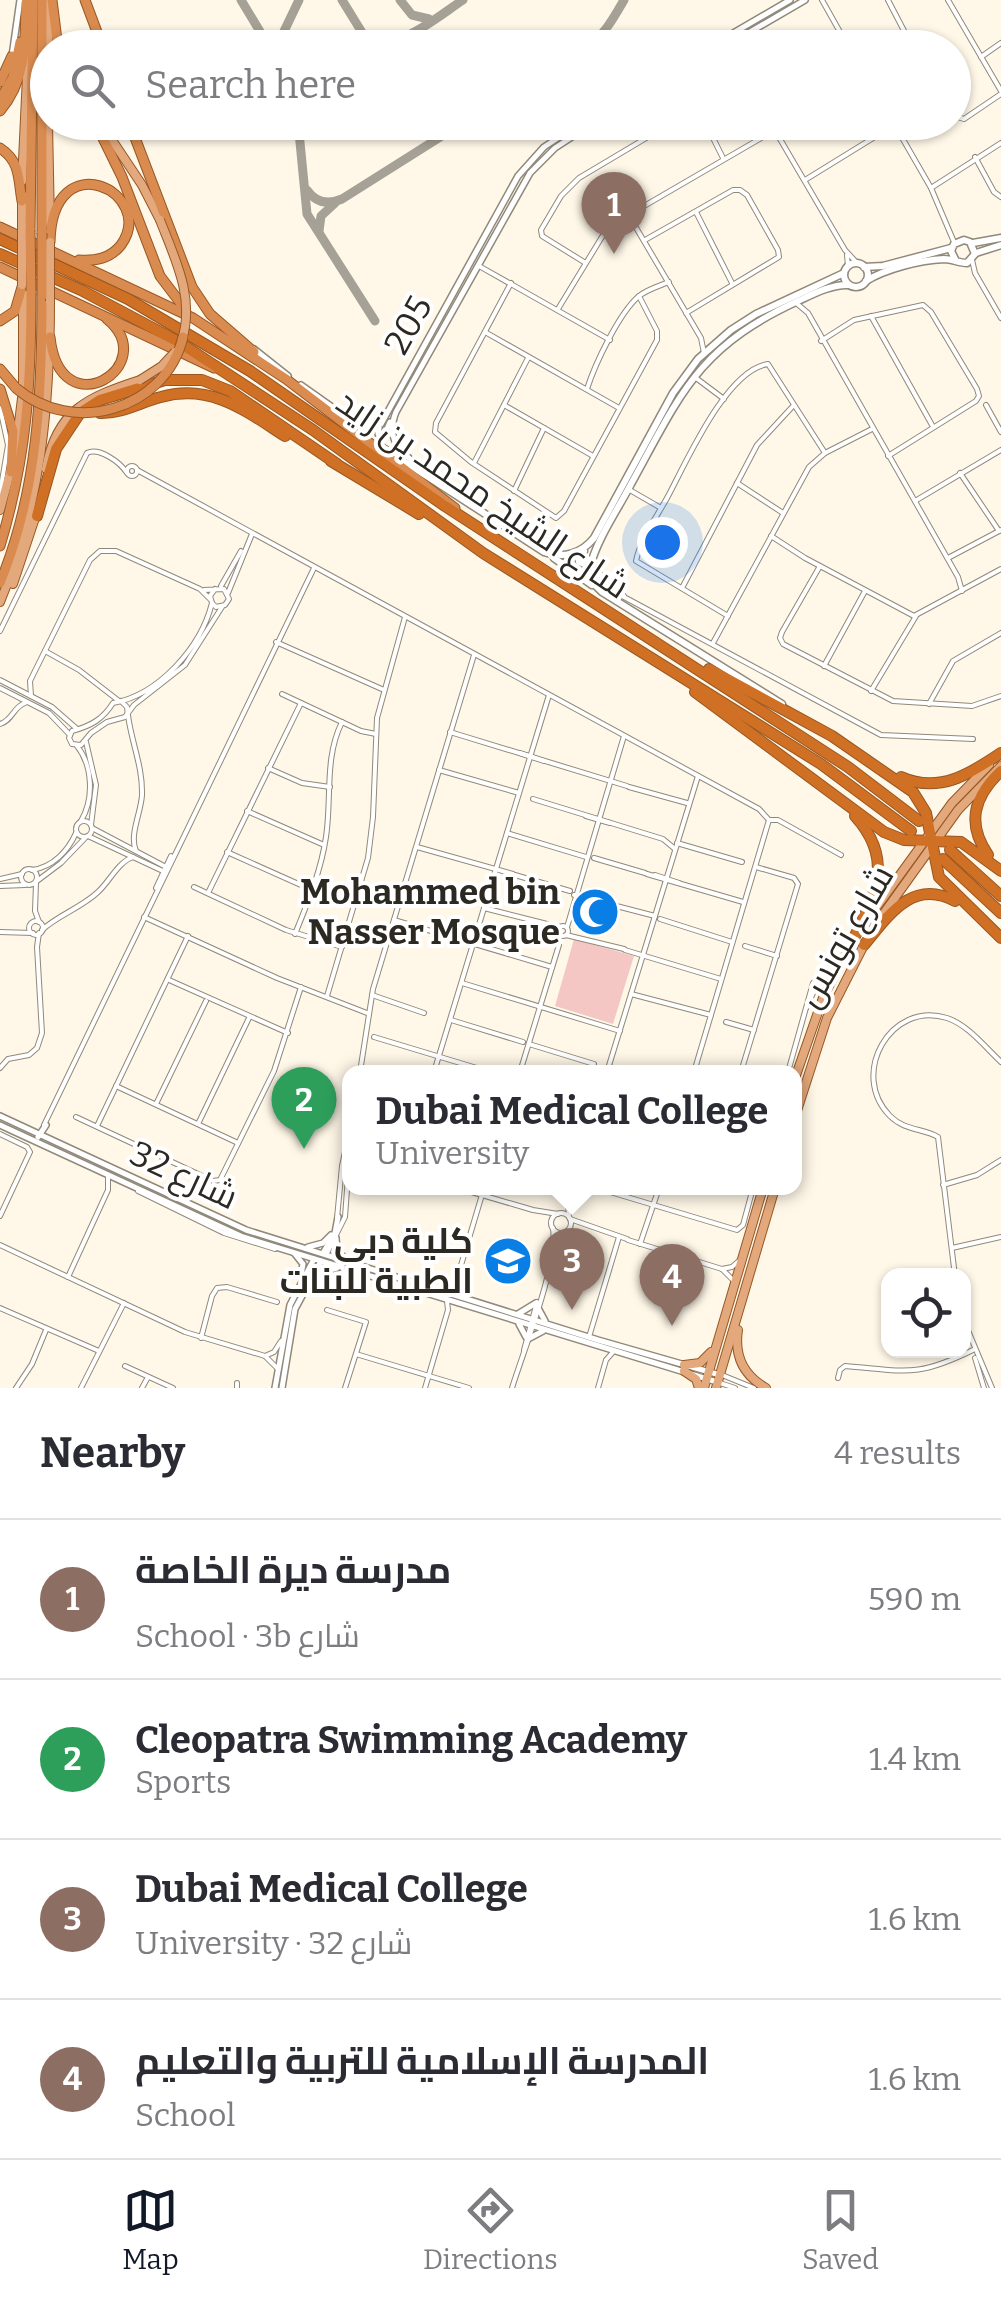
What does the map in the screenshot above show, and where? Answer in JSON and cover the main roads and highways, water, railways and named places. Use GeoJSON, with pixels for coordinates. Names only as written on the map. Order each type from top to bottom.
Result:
{"type":"FeatureCollection","features":[{"type":"Feature","properties":{"kind":"highway"},"geometry":{"type":"LineString","coordinates":[[42,0],[43,30]]}},
{"type":"Feature","properties":{"kind":"highway"},"geometry":{"type":"LineString","coordinates":[[51,0],[55,30]]}},
{"type":"Feature","properties":{"kind":"highway"},"geometry":{"type":"LineString","coordinates":[[85,0],[96,30]]}},
{"type":"Feature","properties":{"kind":"highway"},"geometry":{"type":"LineString","coordinates":[[26,1],[30,30]]}},
{"type":"Feature","properties":{"kind":"highway"},"geometry":{"type":"LineString","coordinates":[[0,100],[15,71],[26,1]]}},
{"type":"Feature","properties":{"kind":"highway"},"geometry":{"type":"LineString","coordinates":[[0,111],[23,68],[26,1]]}},
{"type":"Feature","properties":{"kind":"highway"},"geometry":{"type":"LineString","coordinates":[[0,82],[12,56]]}},
{"type":"Feature","properties":{"kind":"highway"},"geometry":{"type":"LineString","coordinates":[[0,533],[28,422],[25,288],[30,103]]}},
{"type":"Feature","properties":{"kind":"highway"},"geometry":{"type":"LineString","coordinates":[[0,583],[20,521],[36,444],[46,298],[45,140]]}},
{"type":"Feature","properties":{"kind":"highway"},"geometry":{"type":"LineString","coordinates":[[106,140],[166,287],[202,324]]}},
{"type":"Feature","properties":{"kind":"highway"},"geometry":{"type":"LineString","coordinates":[[135,140],[192,286],[206,310],[286,379]]}},
{"type":"Feature","properties":{"kind":"highway"},"geometry":{"type":"LineString","coordinates":[[0,148],[16,165],[22,201]]}},
{"type":"Feature","properties":{"kind":"highway"},"geometry":{"type":"LineString","coordinates":[[47,238],[55,207],[72,188],[97,184],[118,196],[128,219],[122,244],[102,259],[71,259]]}},
{"type":"Feature","properties":{"kind":"highway"},"geometry":{"type":"LineString","coordinates":[[0,227],[202,324],[370,440],[467,521]]}},
{"type":"Feature","properties":{"kind":"highway","name":"شارع الشيخ محمد بن زايد"},"geometry":{"type":"LineString","coordinates":[[0,239],[118,293],[204,342],[467,521],[848,767],[919,821]]}},
{"type":"Feature","properties":{"kind":"highway","name":"شارع الشيخ محمد بن زايد"},"geometry":{"type":"LineString","coordinates":[[0,254],[106,303],[219,368],[338,448],[483,554],[822,764],[911,831]]}},
{"type":"Feature","properties":{"kind":"highway"},"geometry":{"type":"LineString","coordinates":[[0,268],[203,364],[219,368]]}},
{"type":"Feature","properties":{"kind":"highway"},"geometry":{"type":"LineString","coordinates":[[0,321],[18,307],[25,288]]}},
{"type":"Feature","properties":{"kind":"highway"},"geometry":{"type":"LineString","coordinates":[[50,337],[55,362],[67,378],[86,385],[108,378],[122,361],[123,340],[115,326],[92,309]]}},
{"type":"Feature","properties":{"kind":"highway"},"geometry":{"type":"LineString","coordinates":[[100,413],[136,399],[157,383],[172,363],[183,337]]}},
{"type":"Feature","properties":{"kind":"highway"},"geometry":{"type":"LineString","coordinates":[[0,372],[16,388],[48,407],[77,414],[113,413],[177,394],[211,395],[242,408],[415,512],[438,520]]}},
{"type":"Feature","properties":{"kind":"highway"},"geometry":{"type":"LineString","coordinates":[[37,516],[62,434],[80,413],[100,400],[165,380],[202,380],[230,390],[337,464]]}},
{"type":"Feature","properties":{"kind":"highway"},"geometry":{"type":"LineString","coordinates":[[0,389],[11,420],[10,472]]}},
{"type":"Feature","properties":{"kind":"highway"},"geometry":{"type":"LineString","coordinates":[[0,399],[12,443]]}},
{"type":"Feature","properties":{"kind":"highway"},"geometry":{"type":"LineString","coordinates":[[0,546],[4,514]]}},
{"type":"Feature","properties":{"kind":"highway"},"geometry":{"type":"LineString","coordinates":[[672,651],[806,721],[913,792],[924,806],[939,878],[1001,938]]}},
{"type":"Feature","properties":{"kind":"highway"},"geometry":{"type":"LineString","coordinates":[[663,667],[896,838],[968,845],[999,870]]}},
{"type":"Feature","properties":{"kind":"highway"},"geometry":{"type":"LineString","coordinates":[[878,766],[911,782],[933,784],[963,777],[1001,754]]}},
{"type":"Feature","properties":{"kind":"highway"},"geometry":{"type":"LineString","coordinates":[[999,870],[978,841],[974,819],[979,796],[1001,769]]}},
{"type":"Feature","properties":{"kind":"highway"},"geometry":{"type":"LineString","coordinates":[[837,797],[863,824],[878,862],[876,888],[859,942]]}},
{"type":"Feature","properties":{"kind":"highway"},"geometry":{"type":"LineString","coordinates":[[896,838],[910,836],[920,828],[924,806]]}},
{"type":"Feature","properties":{"kind":"highway"},"geometry":{"type":"LineString","coordinates":[[939,878],[937,866],[944,849],[955,844],[968,845]]}},
{"type":"Feature","properties":{"kind":"highway"},"geometry":{"type":"LineString","coordinates":[[1001,896],[946,855],[1001,914]]}},
{"type":"Feature","properties":{"kind":"highway"},"geometry":{"type":"LineString","coordinates":[[859,942],[911,897],[935,893],[969,910]]}},
{"type":"Feature","properties":{"kind":"main road"},"geometry":{"type":"LineString","coordinates":[[49,30],[51,0]]}},
{"type":"Feature","properties":{"kind":"main road"},"geometry":{"type":"LineString","coordinates":[[26,228],[22,135],[30,60]]}},
{"type":"Feature","properties":{"kind":"main road"},"geometry":{"type":"LineString","coordinates":[[47,238],[48,140]]}},
{"type":"Feature","properties":{"kind":"main road"},"geometry":{"type":"LineString","coordinates":[[110,140],[160,220]]}},
{"type":"Feature","properties":{"kind":"main road"},"geometry":{"type":"LineString","coordinates":[[0,606],[21,565],[37,516],[49,452],[67,418],[92,397],[140,380],[162,366],[183,337],[185,290],[135,140]]}},
{"type":"Feature","properties":{"kind":"main road"},"geometry":{"type":"LineString","coordinates":[[969,241],[1001,242],[958,262],[938,260],[880,274],[858,287],[836,286],[796,302],[735,336],[678,396],[596,550],[586,564],[579,562],[578,556],[592,543],[666,405],[693,364],[715,342],[756,314],[846,269],[884,266],[969,241]]}},
{"type":"Feature","properties":{"kind":"main road"},"geometry":{"type":"LineString","coordinates":[[969,241],[974,256]]}},
{"type":"Feature","properties":{"kind":"main road"},"geometry":{"type":"LineString","coordinates":[[953,246],[958,262]]}},
{"type":"Feature","properties":{"kind":"main road"},"geometry":{"type":"LineString","coordinates":[[860,265],[868,274],[866,282]]}},
{"type":"Feature","properties":{"kind":"main road"},"geometry":{"type":"LineString","coordinates":[[846,269],[849,285]]}},
{"type":"Feature","properties":{"kind":"main road"},"geometry":{"type":"LineString","coordinates":[[4,514],[22,402],[25,288]]}},
{"type":"Feature","properties":{"kind":"main road"},"geometry":{"type":"LineString","coordinates":[[0,606],[22,543],[40,470],[48,412],[50,337],[46,298]]}},
{"type":"Feature","properties":{"kind":"main road"},"geometry":{"type":"LineString","coordinates":[[678,396],[675,394],[693,364]]}},
{"type":"Feature","properties":{"kind":"main road"},"geometry":{"type":"LineString","coordinates":[[370,440],[806,721]]}},
{"type":"Feature","properties":{"kind":"main road"},"geometry":{"type":"LineString","coordinates":[[544,552],[563,556],[580,551],[602,524]]}},
{"type":"Feature","properties":{"kind":"main road"},"geometry":{"type":"LineString","coordinates":[[596,550],[590,572],[596,588]]}},
{"type":"Feature","properties":{"kind":"main road"},"geometry":{"type":"LineString","coordinates":[[931,840],[968,784],[1001,754]]}},
{"type":"Feature","properties":{"kind":"main road"},"geometry":{"type":"LineString","coordinates":[[931,840],[966,800],[1001,769]]}},
{"type":"Feature","properties":{"kind":"main road","name":"شارع تونس"},"geometry":{"type":"LineString","coordinates":[[800,1065],[824,995],[931,840]]}},
{"type":"Feature","properties":{"kind":"main road","name":"شارع تونس"},"geometry":{"type":"LineString","coordinates":[[802,1095],[827,1018],[859,942]]}},
{"type":"Feature","properties":{"kind":"main road"},"geometry":{"type":"LineString","coordinates":[[718,1339],[706,1359],[684,1368],[693,1377],[705,1382],[743,1257],[753,1195]]}},
{"type":"Feature","properties":{"kind":"main road"},"geometry":{"type":"LineString","coordinates":[[718,1382],[772,1195]]}},
{"type":"Feature","properties":{"kind":"main road"},"geometry":{"type":"LineString","coordinates":[[741,1304],[736,1342],[741,1362],[749,1378],[766,1388]]}},
{"type":"Feature","properties":{"kind":"place","name":"مدرسة ديرة الخاصة"},"geometry":{"type":"Point","coordinates":[614,254]}},
{"type":"Feature","properties":{"kind":"place","name":"Mohammed bin Nasser Mosque"},"geometry":{"type":"Point","coordinates":[595,912]}},
{"type":"Feature","properties":{"kind":"place","name":"Cleopatra Swimming Academy"},"geometry":{"type":"Point","coordinates":[304,1149]}},
{"type":"Feature","properties":{"kind":"place","name":"كلية دبي الطبية للبنات"},"geometry":{"type":"Point","coordinates":[508,1261]}},
{"type":"Feature","properties":{"kind":"place","name":"Dubai Medical College"},"geometry":{"type":"Point","coordinates":[572,1310]}},
{"type":"Feature","properties":{"kind":"place","name":"المدرسة الإسلامية للتربية والتعليم"},"geometry":{"type":"Point","coordinates":[672,1326]}}]}
